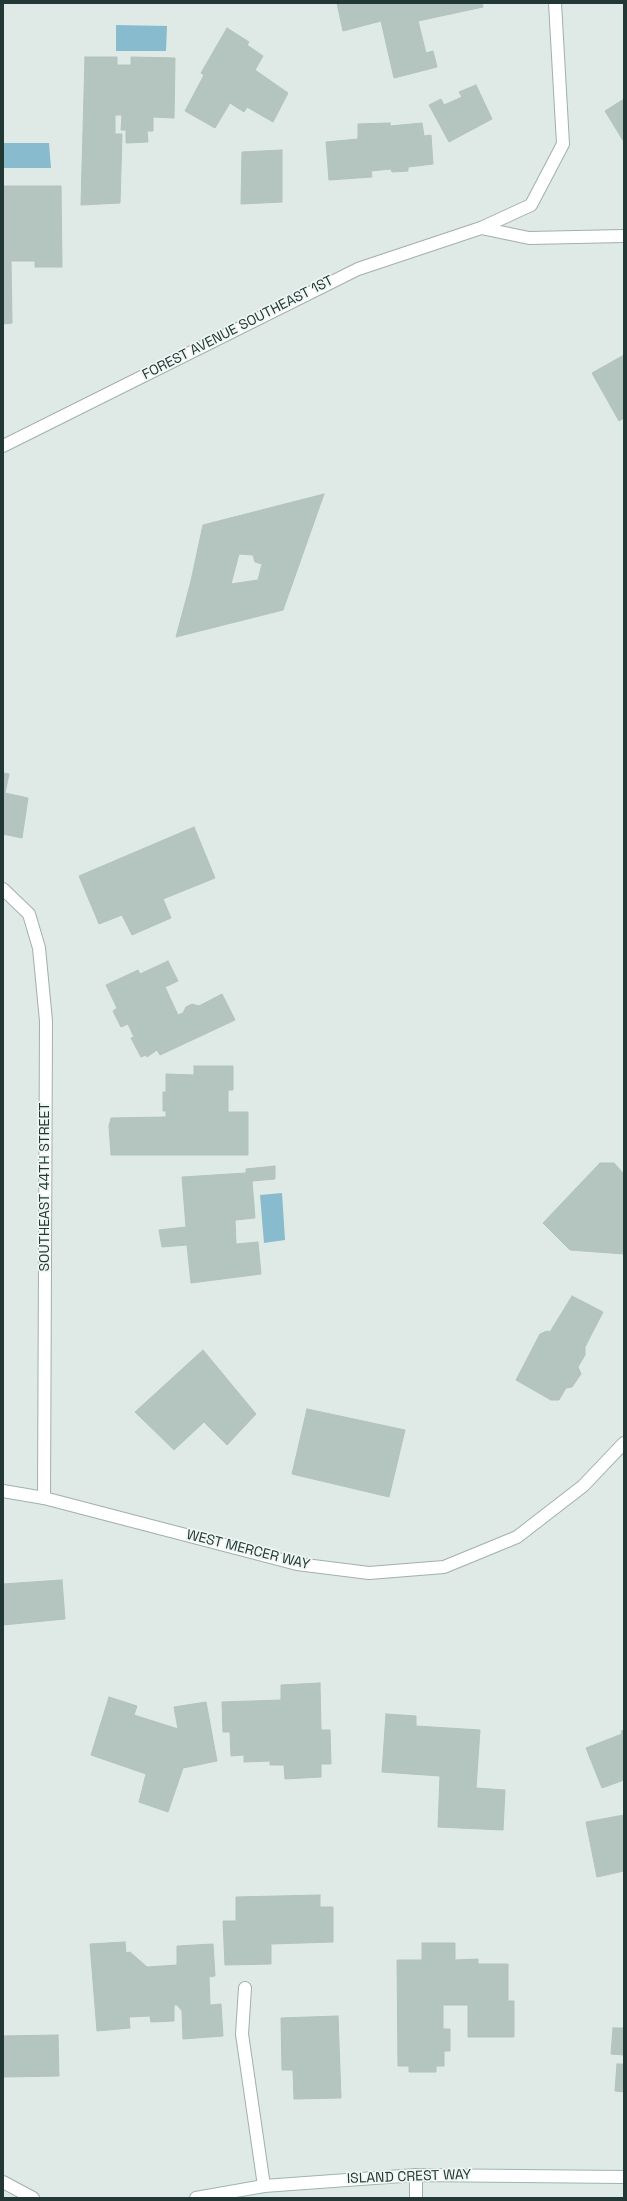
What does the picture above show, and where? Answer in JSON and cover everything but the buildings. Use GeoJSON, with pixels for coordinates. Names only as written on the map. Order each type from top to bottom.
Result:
{"type":"FeatureCollection","features":[{"type":"Feature","properties":{"kind":"street","name":"FOREST AVENUE SOUTHEAST 1ST"},"geometry":{"type":"LineString","coordinates":[[3,446],[358,268],[481,228],[531,205],[564,144],[555,3]]}},
{"type":"Feature","properties":{"kind":"street"},"geometry":{"type":"LineString","coordinates":[[481,228],[529,238],[624,236]]}},
{"type":"Feature","properties":{"kind":"street","name":"SOUTHEAST 44TH STREET"},"geometry":{"type":"LineString","coordinates":[[3,889],[29,914],[40,948],[46,1021],[44,1498]]}},
{"type":"Feature","properties":{"kind":"street","name":"WEST MERCER WAY"},"geometry":{"type":"LineString","coordinates":[[3,1491],[44,1498],[297,1564],[369,1573],[444,1567],[517,1537],[583,1486],[624,1443]]}},
{"type":"Feature","properties":{"kind":"street"},"geometry":{"type":"LineString","coordinates":[[245,1988],[242,2034],[264,2186]]}},
{"type":"Feature","properties":{"kind":"street"},"geometry":{"type":"LineString","coordinates":[[416,2175],[416,2198]]}},
{"type":"Feature","properties":{"kind":"street","name":"ISLAND CREST WAY"},"geometry":{"type":"LineString","coordinates":[[196,2198],[264,2186],[416,2175],[624,2177]]}},
{"type":"Feature","properties":{"kind":"street"},"geometry":{"type":"LineString","coordinates":[[3,2182],[33,2198]]}},
{"type":"Feature","properties":{"kind":"water"},"geometry":{"type":"Polygon","coordinates":[[[116,25],[167,26],[166,51],[116,51],[116,25]]]}},
{"type":"Feature","properties":{"kind":"water"},"geometry":{"type":"Polygon","coordinates":[[[3,143],[49,143],[51,168],[3,168],[3,143]]]}},
{"type":"Feature","properties":{"kind":"water"},"geometry":{"type":"Polygon","coordinates":[[[282,1193],[285,1240],[264,1243],[260,1195],[282,1193]]]}}]}
